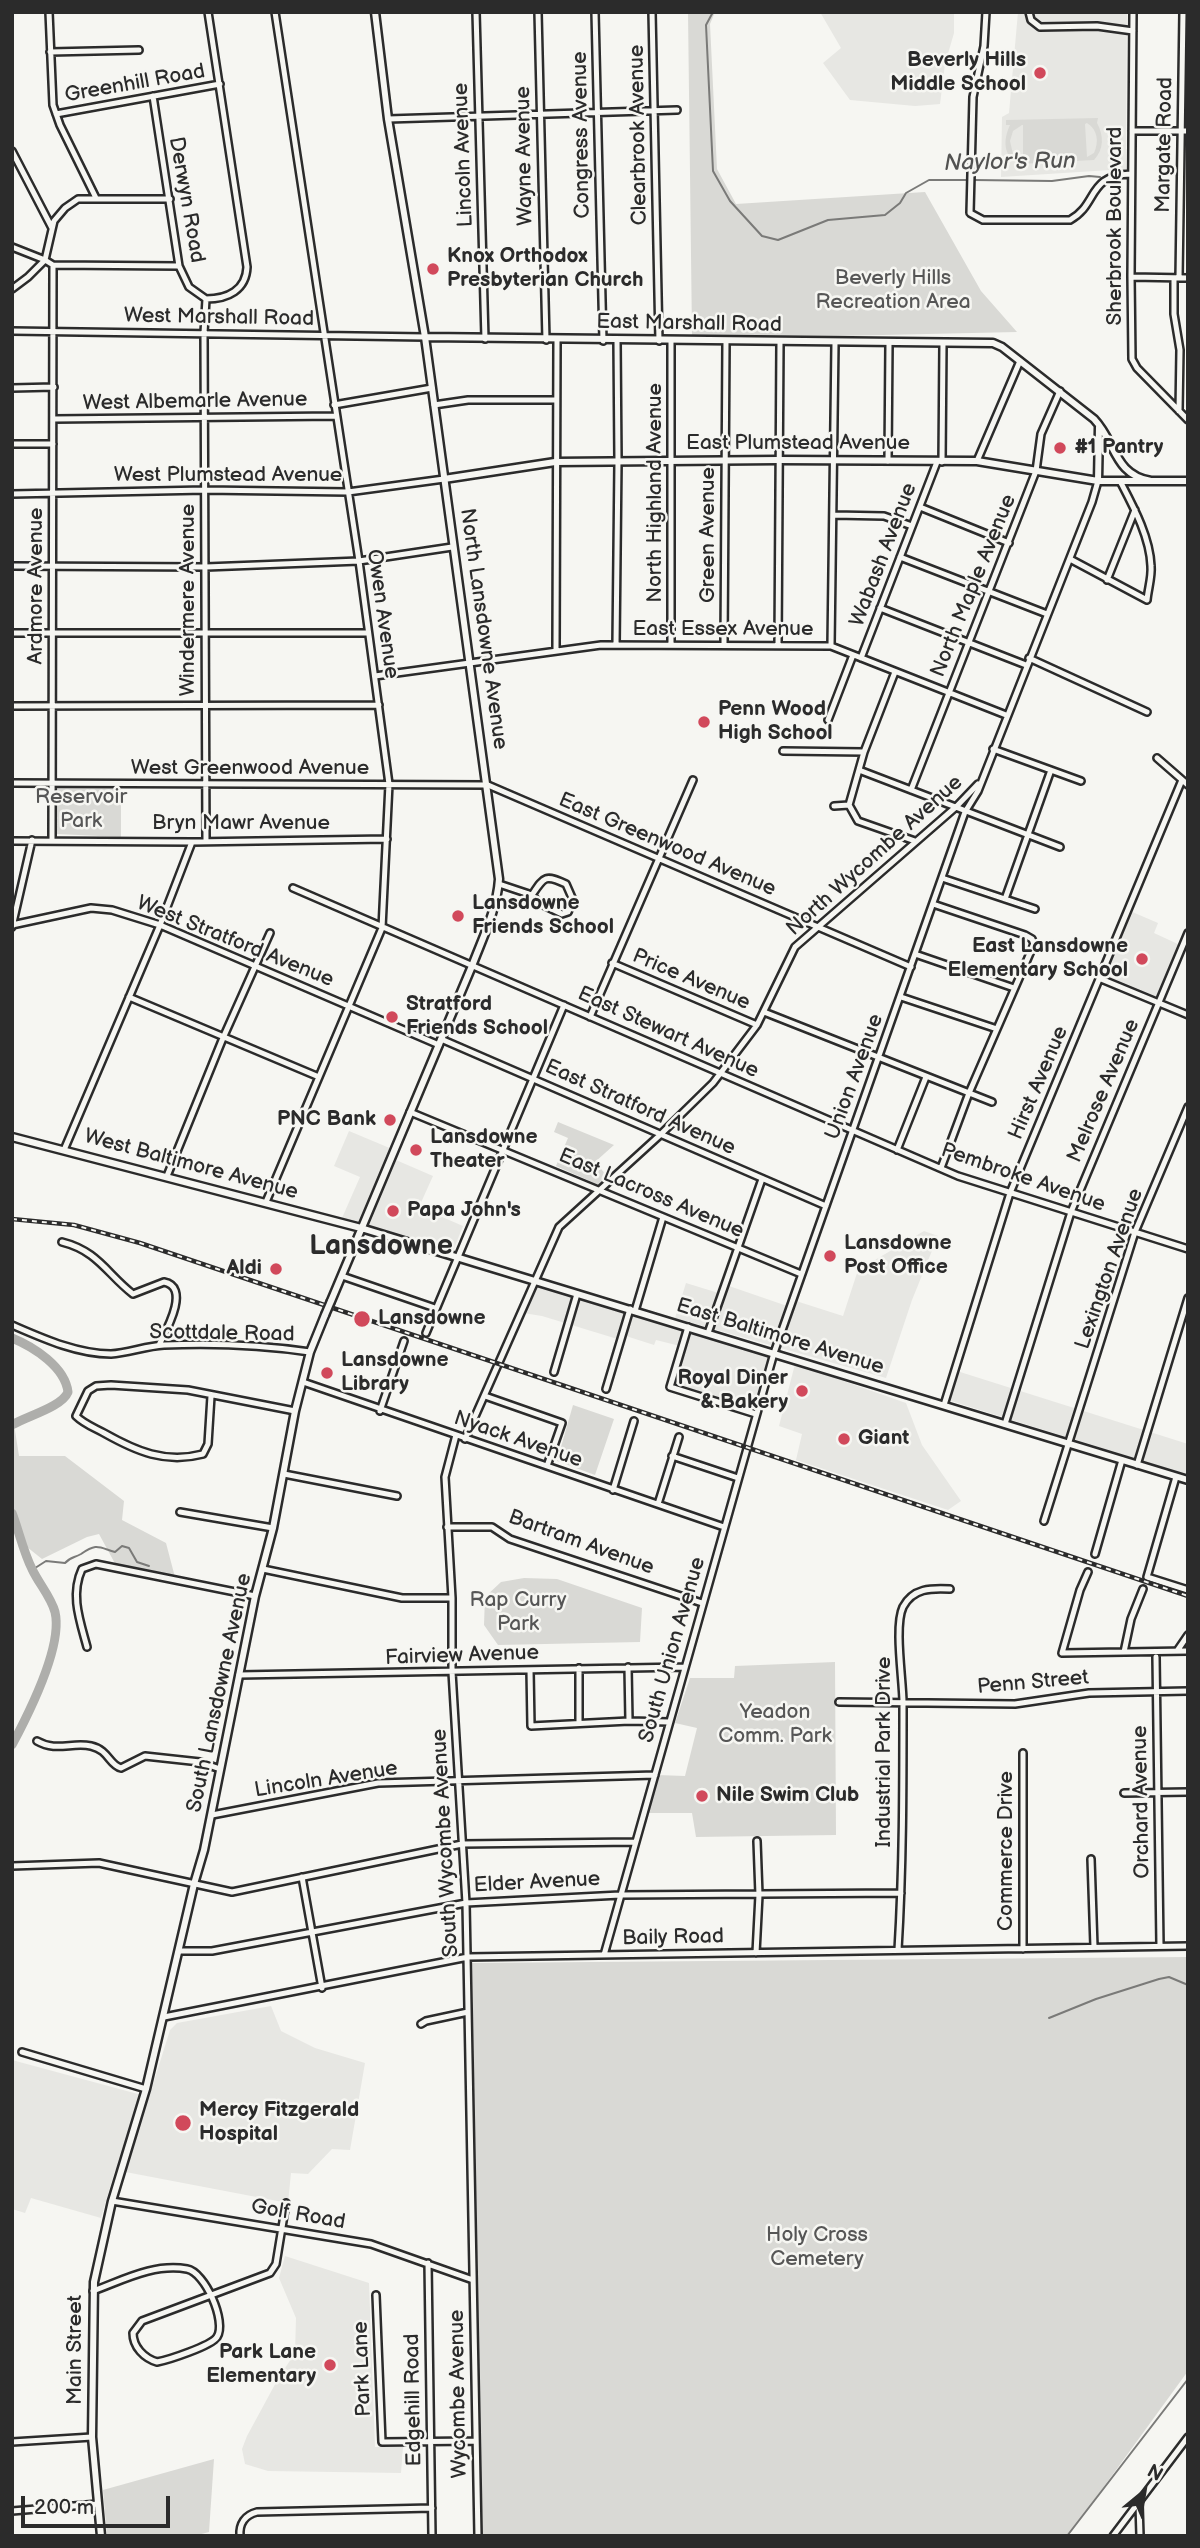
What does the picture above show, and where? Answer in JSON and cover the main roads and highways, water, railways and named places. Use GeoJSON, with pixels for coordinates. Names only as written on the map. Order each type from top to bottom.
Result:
{"type":"FeatureCollection","features":[{"type":"Feature","properties":{"kind":"main road","name":"North Lansdowne Avenue"},"geometry":{"type":"LineString","coordinates":[[361,1228],[472,965],[492,914],[499,884],[488,785],[452,547],[425,337],[388,119],[374,12]]}},
{"type":"Feature","properties":{"kind":"main road","name":"East Marshall Road"},"geometry":{"type":"LineString","coordinates":[[425,337],[603,341],[995,343],[1094,419],[1108,437],[1123,467],[1137,477],[1152,481]]}},
{"type":"Feature","properties":{"kind":"main road"},"geometry":{"type":"LineString","coordinates":[[1094,419],[1100,432],[1098,481]]}},
{"type":"Feature","properties":{"kind":"main road","name":"East Plumstead Avenue"},"geometry":{"type":"LineString","coordinates":[[444,479],[555,462],[778,460],[977,461],[1098,481],[1188,481]]}},
{"type":"Feature","properties":{"kind":"main road","name":"West Baltimore Avenue"},"geometry":{"type":"LineString","coordinates":[[12,1137],[361,1228]]}},
{"type":"Feature","properties":{"kind":"main road","name":"East Baltimore Avenue"},"geometry":{"type":"LineString","coordinates":[[361,1228],[1188,1480]]}},
{"type":"Feature","properties":{"kind":"main road","name":"South Lansdowne Avenue"},"geometry":{"type":"LineString","coordinates":[[122,2168],[146,2089],[212,1815],[255,1596],[273,1528],[295,1411],[310,1352],[361,1228]]}},
{"type":"Feature","properties":{"kind":"main road","name":"Main Street"},"geometry":{"type":"LineString","coordinates":[[101,2536],[92,2437],[93,2291],[112,2200],[122,2168]]}},
{"type":"Feature","properties":{"kind":"waterway","name":"Naylor's Run"},"geometry":{"type":"LineString","coordinates":[[713,12],[706,25],[713,171],[730,201],[762,236],[778,240],[828,220],[885,215],[900,203],[906,193],[929,180],[969,180]]}},
{"type":"Feature","properties":{"kind":"waterway","name":"Naylor's Run"},"geometry":{"type":"LineString","coordinates":[[974,180],[1052,181],[1100,177]]}},
{"type":"Feature","properties":{"kind":"waterway"},"geometry":{"type":"LineString","coordinates":[[12,1338],[39,1352],[55,1366],[66,1383],[68,1392],[52,1407],[12,1425]]}},
{"type":"Feature","properties":{"kind":"waterway"},"geometry":{"type":"LineString","coordinates":[[12,1513],[29,1562],[53,1606],[56,1626],[54,1643],[42,1680],[12,1745]]}},
{"type":"Feature","properties":{"kind":"waterway"},"geometry":{"type":"LineString","coordinates":[[32,1570],[46,1561],[65,1563],[94,1547],[115,1552],[122,1546],[129,1548],[137,1562],[149,1566]]}},
{"type":"Feature","properties":{"kind":"waterway"},"geometry":{"type":"LineString","coordinates":[[1049,2018],[1096,1999],[1159,1979],[1169,1977],[1188,1985]]}},
{"type":"Feature","properties":{"kind":"waterway"},"geometry":{"type":"LineString","coordinates":[[1067,2536],[1188,2379]]}},
{"type":"Feature","properties":{"kind":"railway"},"geometry":{"type":"LineString","coordinates":[[12,1219],[74,1225],[140,1243],[1188,1596]]}},
{"type":"Feature","properties":{"kind":"place","name":"Beverly Hills Middle School"},"geometry":{"type":"Point","coordinates":[1040,73]}},
{"type":"Feature","properties":{"kind":"place","name":"Knox Orthodox Presbyterian Church"},"geometry":{"type":"Point","coordinates":[433,269]}},
{"type":"Feature","properties":{"kind":"place","name":"#1 Pantry"},"geometry":{"type":"Point","coordinates":[1060,448]}},
{"type":"Feature","properties":{"kind":"place","name":"Penn Wood High School"},"geometry":{"type":"Point","coordinates":[704,722]}},
{"type":"Feature","properties":{"kind":"place","name":"Lansdowne Friends School"},"geometry":{"type":"Point","coordinates":[458,916]}},
{"type":"Feature","properties":{"kind":"place","name":"East Lansdowne Elementary School"},"geometry":{"type":"Point","coordinates":[1142,959]}},
{"type":"Feature","properties":{"kind":"place","name":"Stratford Friends School"},"geometry":{"type":"Point","coordinates":[392,1017]}},
{"type":"Feature","properties":{"kind":"place","name":"PNC Bank"},"geometry":{"type":"Point","coordinates":[390,1120]}},
{"type":"Feature","properties":{"kind":"place","name":"Lansdowne Theater"},"geometry":{"type":"Point","coordinates":[416,1150]}},
{"type":"Feature","properties":{"kind":"place","name":"Papa John's"},"geometry":{"type":"Point","coordinates":[393,1211]}},
{"type":"Feature","properties":{"kind":"place","name":"Lansdowne Post Office"},"geometry":{"type":"Point","coordinates":[830,1256]}},
{"type":"Feature","properties":{"kind":"place","name":"Aldi"},"geometry":{"type":"Point","coordinates":[276,1269]}},
{"type":"Feature","properties":{"kind":"place","name":"Lansdowne"},"geometry":{"type":"Point","coordinates":[362,1319]}},
{"type":"Feature","properties":{"kind":"place","name":"Lansdowne Library"},"geometry":{"type":"Point","coordinates":[327,1373]}},
{"type":"Feature","properties":{"kind":"place","name":"Royal Diner & Bakery"},"geometry":{"type":"Point","coordinates":[802,1391]}},
{"type":"Feature","properties":{"kind":"place","name":"Giant"},"geometry":{"type":"Point","coordinates":[844,1439]}},
{"type":"Feature","properties":{"kind":"place","name":"Nile Swim Club"},"geometry":{"type":"Point","coordinates":[702,1796]}},
{"type":"Feature","properties":{"kind":"place","name":"Mercy Fitzgerald Hospital"},"geometry":{"type":"Point","coordinates":[183,2123]}},
{"type":"Feature","properties":{"kind":"place","name":"Park Lane Elementary"},"geometry":{"type":"Point","coordinates":[330,2365]}},
{"type":"Feature","properties":{"kind":"district","name":"Lansdowne"},"geometry":{"type":"Point","coordinates":[381,1247]}},
{"type":"Feature","properties":{"kind":"park label","name":"Beverly Hills Recreation Area"},"geometry":{"type":"Point","coordinates":[893,291]}},
{"type":"Feature","properties":{"kind":"park label","name":"Reservoir Park"},"geometry":{"type":"Point","coordinates":[81,810]}},
{"type":"Feature","properties":{"kind":"park label","name":"Rap Curry Park"},"geometry":{"type":"Point","coordinates":[518,1613]}},
{"type":"Feature","properties":{"kind":"park label","name":"Yeadon Comm. Park"},"geometry":{"type":"Point","coordinates":[775,1725]}},
{"type":"Feature","properties":{"kind":"park label","name":"Holy Cross Cemetery"},"geometry":{"type":"Point","coordinates":[817,2248]}}]}
